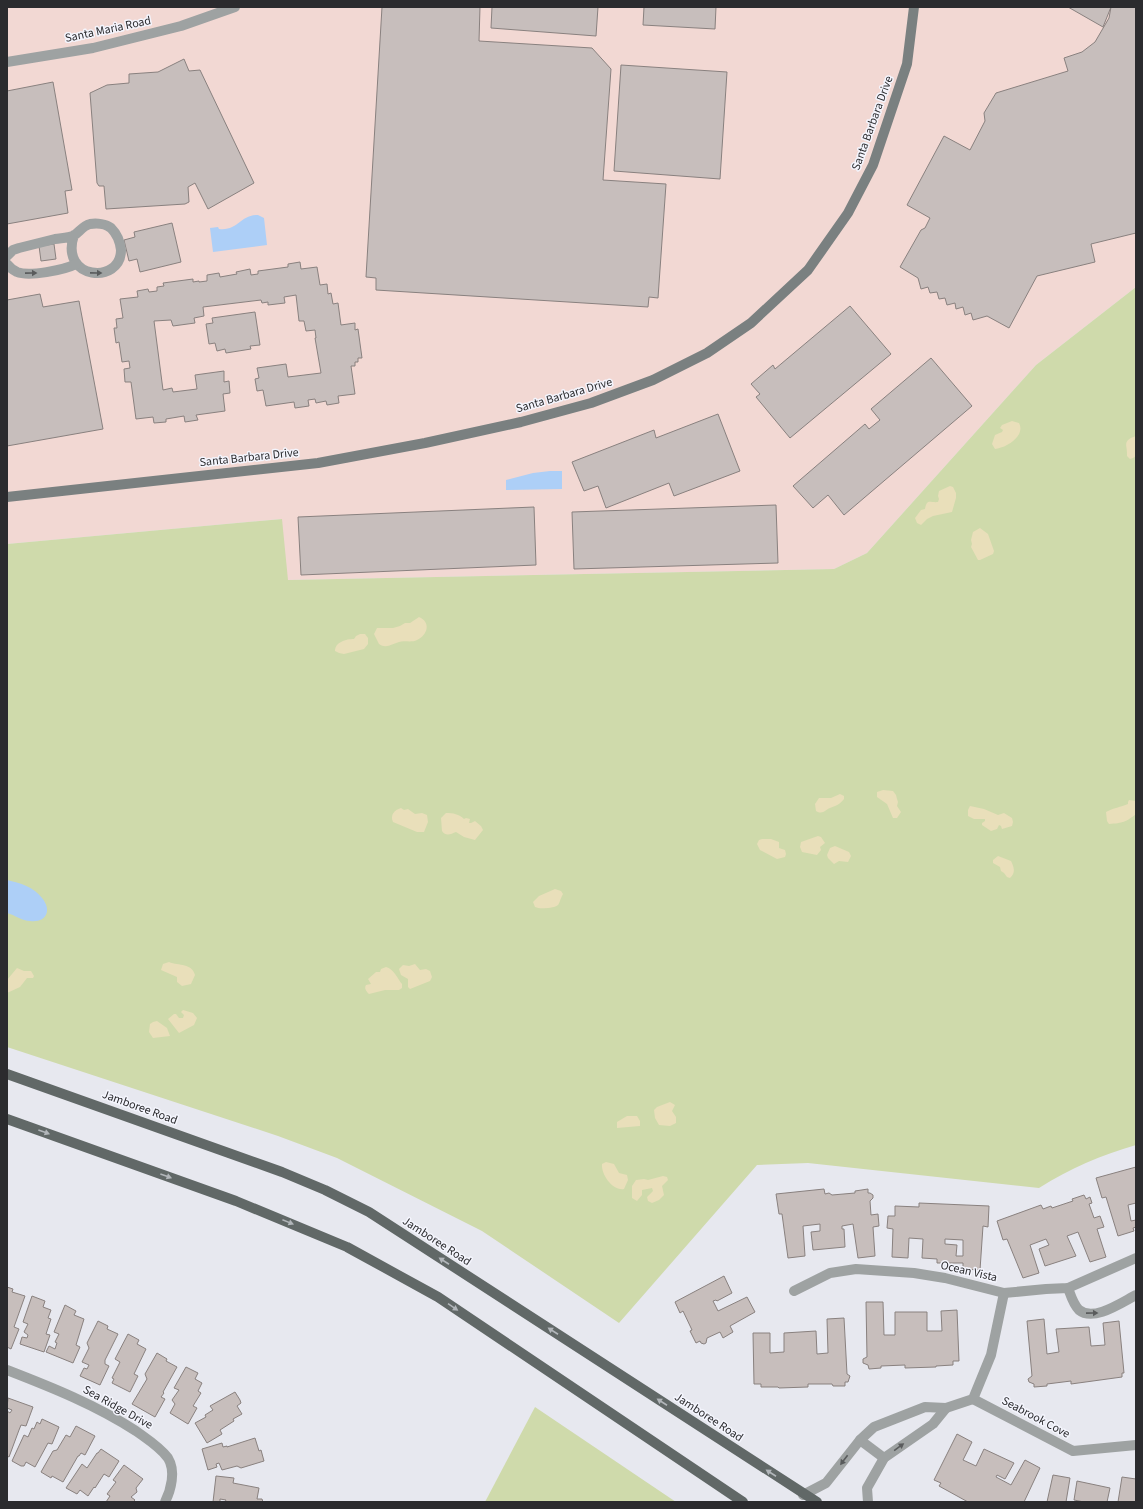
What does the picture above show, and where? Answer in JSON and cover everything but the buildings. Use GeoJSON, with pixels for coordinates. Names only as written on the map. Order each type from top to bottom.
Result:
{"type":"FeatureCollection","features":[{"type":"Feature","properties":{"kind":"main road","name":"Santa Barbara Drive"},"geometry":{"type":"LineString","coordinates":[[7,497],[318,463],[425,443],[521,422],[591,403],[653,380],[707,353],[751,323],[808,270],[848,213],[873,165],[907,64],[914,7]]}},
{"type":"Feature","properties":{"kind":"main road","name":"Jamboree Road"},"geometry":{"type":"LineString","coordinates":[[7,1074],[282,1172],[325,1190],[369,1212],[817,1502]]}},
{"type":"Feature","properties":{"kind":"main road"},"geometry":{"type":"LineString","coordinates":[[7,1119],[236,1201],[347,1247],[438,1297],[743,1502]]}},
{"type":"Feature","properties":{"kind":"street","name":"Santa Maria Road"},"geometry":{"type":"LineString","coordinates":[[7,62],[93,48],[181,26],[235,7]]}},
{"type":"Feature","properties":{"kind":"street"},"geometry":{"type":"LineString","coordinates":[[90,224],[99,224],[109,227],[116,234],[120,243],[121,253],[118,262],[111,269],[102,273],[92,274],[83,270],[76,264],[72,255],[71,245],[74,235],[81,228],[90,224]]}},
{"type":"Feature","properties":{"kind":"street"},"geometry":{"type":"LineString","coordinates":[[7,256],[13,250],[74,235]]}},
{"type":"Feature","properties":{"kind":"street"},"geometry":{"type":"LineString","coordinates":[[7,264],[18,273],[30,273],[58,271],[76,264]]}},
{"type":"Feature","properties":{"kind":"street","name":"Ocean Vista"},"geometry":{"type":"LineString","coordinates":[[794,1291],[830,1273],[856,1269],[914,1273],[945,1278],[1004,1293],[1068,1288],[1136,1258]]}},
{"type":"Feature","properties":{"kind":"street"},"geometry":{"type":"LineString","coordinates":[[1068,1288],[1074,1304],[1086,1314],[1098,1314],[1136,1295]]}},
{"type":"Feature","properties":{"kind":"street"},"geometry":{"type":"LineString","coordinates":[[803,1494],[826,1483],[860,1440],[874,1427],[926,1407],[946,1408],[973,1399],[991,1355],[1004,1293]]}},
{"type":"Feature","properties":{"kind":"street","name":"Sea Ridge Drive"},"geometry":{"type":"LineString","coordinates":[[7,1370],[57,1390],[90,1406],[122,1422],[153,1442],[169,1459],[172,1475],[169,1494],[165,1502]]}},
{"type":"Feature","properties":{"kind":"street","name":"Seabrook Cove"},"geometry":{"type":"LineString","coordinates":[[973,1399],[1073,1451],[1136,1445]]}},
{"type":"Feature","properties":{"kind":"street"},"geometry":{"type":"LineString","coordinates":[[868,1502],[867,1488],[884,1458],[932,1424],[946,1408]]}},
{"type":"Feature","properties":{"kind":"street"},"geometry":{"type":"LineString","coordinates":[[860,1440],[884,1458]]}},
{"type":"Feature","properties":{"kind":"shaded area"},"geometry":{"type":"Polygon","coordinates":[[[7,7],[1136,7],[1136,287],[1036,365],[867,553],[834,569],[287,580],[281,519],[7,544],[7,7]]]}},
{"type":"Feature","properties":{"kind":"green space"},"geometry":{"type":"Polygon","coordinates":[[[1136,287],[1136,1145],[1086,1163],[1039,1188],[808,1163],[757,1165],[619,1323],[482,1231],[337,1158],[278,1136],[7,1047],[7,544],[282,519],[288,580],[834,569],[867,553],[1036,365],[1136,287]]]}},
{"type":"Feature","properties":{"kind":"green space"},"geometry":{"type":"Polygon","coordinates":[[[535,1407],[676,1502],[485,1502],[535,1407]]]}},
{"type":"Feature","properties":{"kind":"sand"},"geometry":{"type":"Polygon","coordinates":[[[1012,421],[1019,423],[1020,432],[1017,437],[1009,444],[995,449],[992,444],[995,435],[1002,432],[1003,430],[1000,428],[1002,425],[1012,421]]]}},
{"type":"Feature","properties":{"kind":"sand"},"geometry":{"type":"Polygon","coordinates":[[[1136,436],[1136,456],[1130,459],[1127,456],[1126,444],[1128,440],[1136,436]]]}},
{"type":"Feature","properties":{"kind":"sand"},"geometry":{"type":"Polygon","coordinates":[[[950,486],[953,487],[956,493],[952,512],[933,516],[921,525],[917,523],[915,518],[921,510],[925,509],[927,503],[938,502],[939,491],[950,486]]]}},
{"type":"Feature","properties":{"kind":"sand"},"geometry":{"type":"Polygon","coordinates":[[[980,528],[988,534],[994,551],[993,554],[978,560],[971,547],[971,540],[973,532],[980,528]]]}},
{"type":"Feature","properties":{"kind":"sand"},"geometry":{"type":"Polygon","coordinates":[[[419,617],[423,619],[427,625],[426,632],[421,638],[415,641],[401,641],[389,646],[379,644],[374,634],[377,628],[393,628],[405,623],[410,623],[419,617]]]}},
{"type":"Feature","properties":{"kind":"sand"},"geometry":{"type":"Polygon","coordinates":[[[360,634],[365,634],[368,638],[368,644],[364,649],[344,654],[335,651],[335,648],[339,643],[344,640],[354,639],[360,634]]]}},
{"type":"Feature","properties":{"kind":"sand"},"geometry":{"type":"Polygon","coordinates":[[[883,790],[893,791],[896,795],[898,802],[897,806],[901,812],[897,818],[893,818],[887,804],[877,797],[877,792],[883,790]]]}},
{"type":"Feature","properties":{"kind":"sand"},"geometry":{"type":"Polygon","coordinates":[[[840,794],[844,796],[844,799],[839,804],[822,812],[816,811],[815,804],[819,798],[831,798],[840,794]]]}},
{"type":"Feature","properties":{"kind":"sand"},"geometry":{"type":"Polygon","coordinates":[[[1129,800],[1136,801],[1136,814],[1124,822],[1109,824],[1107,821],[1106,812],[1128,804],[1129,800]]]}},
{"type":"Feature","properties":{"kind":"sand"},"geometry":{"type":"Polygon","coordinates":[[[970,806],[984,809],[998,815],[1004,813],[1012,818],[1012,826],[1002,829],[999,825],[997,829],[991,831],[982,825],[985,819],[974,819],[968,816],[970,806]]]}},
{"type":"Feature","properties":{"kind":"sand"},"geometry":{"type":"Polygon","coordinates":[[[401,808],[404,810],[408,809],[415,814],[422,813],[427,815],[428,822],[424,832],[417,832],[393,822],[393,813],[401,808]]]}},
{"type":"Feature","properties":{"kind":"sand"},"geometry":{"type":"Polygon","coordinates":[[[446,813],[456,814],[464,819],[470,819],[469,823],[475,821],[483,830],[475,840],[464,837],[456,832],[445,834],[442,831],[441,818],[446,813]]]}},
{"type":"Feature","properties":{"kind":"sand"},"geometry":{"type":"Polygon","coordinates":[[[818,836],[821,837],[825,843],[820,847],[821,850],[817,855],[802,852],[800,847],[801,842],[818,836]]]}},
{"type":"Feature","properties":{"kind":"sand"},"geometry":{"type":"Polygon","coordinates":[[[771,839],[779,842],[779,848],[785,850],[785,857],[777,859],[760,850],[757,844],[759,840],[771,839]]]}},
{"type":"Feature","properties":{"kind":"sand"},"geometry":{"type":"Polygon","coordinates":[[[835,846],[849,852],[851,856],[848,862],[839,861],[834,864],[828,858],[827,855],[830,848],[835,846]]]}},
{"type":"Feature","properties":{"kind":"sand"},"geometry":{"type":"Polygon","coordinates":[[[998,856],[1011,861],[1014,870],[1010,878],[1001,871],[1000,867],[993,863],[993,860],[998,856]]]}},
{"type":"Feature","properties":{"kind":"sand"},"geometry":{"type":"Polygon","coordinates":[[[555,889],[561,891],[563,894],[557,906],[548,908],[535,907],[533,902],[539,896],[555,889]]]}},
{"type":"Feature","properties":{"kind":"sand"},"geometry":{"type":"Polygon","coordinates":[[[169,962],[191,968],[195,975],[191,984],[182,986],[177,982],[177,977],[161,970],[163,964],[169,962]]]}},
{"type":"Feature","properties":{"kind":"sand"},"geometry":{"type":"Polygon","coordinates":[[[415,964],[420,970],[426,969],[430,971],[432,977],[430,981],[410,989],[408,987],[408,979],[401,975],[399,969],[403,965],[409,966],[415,964]]]}},
{"type":"Feature","properties":{"kind":"sand"},"geometry":{"type":"Polygon","coordinates":[[[386,967],[395,974],[402,984],[402,988],[399,990],[385,990],[369,994],[365,987],[366,985],[371,984],[368,979],[376,972],[380,972],[381,969],[386,967]]]}},
{"type":"Feature","properties":{"kind":"sand"},"geometry":{"type":"Polygon","coordinates":[[[17,968],[24,971],[31,971],[34,976],[33,978],[27,978],[20,987],[7,993],[7,980],[17,968]]]}},
{"type":"Feature","properties":{"kind":"sand"},"geometry":{"type":"Polygon","coordinates":[[[183,1010],[193,1013],[197,1018],[194,1025],[179,1033],[168,1019],[174,1014],[176,1014],[179,1018],[183,1018],[184,1015],[181,1012],[183,1010]]]}},
{"type":"Feature","properties":{"kind":"sand"},"geometry":{"type":"Polygon","coordinates":[[[157,1021],[167,1028],[170,1036],[153,1038],[149,1032],[150,1024],[157,1021]]]}},
{"type":"Feature","properties":{"kind":"sand"},"geometry":{"type":"Polygon","coordinates":[[[670,1102],[675,1105],[672,1111],[676,1117],[676,1123],[670,1126],[659,1125],[655,1118],[654,1110],[657,1107],[670,1102]]]}},
{"type":"Feature","properties":{"kind":"sand"},"geometry":{"type":"Polygon","coordinates":[[[627,1116],[637,1116],[640,1121],[640,1126],[617,1128],[617,1122],[627,1116]]]}},
{"type":"Feature","properties":{"kind":"sand"},"geometry":{"type":"Polygon","coordinates":[[[606,1162],[614,1164],[619,1173],[627,1175],[628,1180],[624,1189],[620,1189],[612,1185],[608,1181],[602,1168],[602,1164],[606,1162]]]}},
{"type":"Feature","properties":{"kind":"sand"},"geometry":{"type":"Polygon","coordinates":[[[663,1176],[667,1177],[668,1180],[662,1186],[664,1195],[659,1200],[652,1203],[648,1201],[647,1197],[653,1191],[652,1188],[642,1190],[642,1195],[637,1201],[632,1198],[632,1186],[636,1180],[648,1180],[663,1176]]]}},
{"type":"Feature","properties":{"kind":"water"},"geometry":{"type":"Polygon","coordinates":[[[258,215],[264,218],[267,245],[213,252],[210,228],[231,228],[247,217],[258,215]]]}},
{"type":"Feature","properties":{"kind":"water"},"geometry":{"type":"Polygon","coordinates":[[[562,471],[562,489],[506,490],[506,480],[533,473],[562,471]]]}},
{"type":"Feature","properties":{"kind":"water"},"geometry":{"type":"Polygon","coordinates":[[[7,880],[26,886],[39,894],[47,907],[44,918],[36,921],[27,921],[7,913],[7,880]]]}}]}
